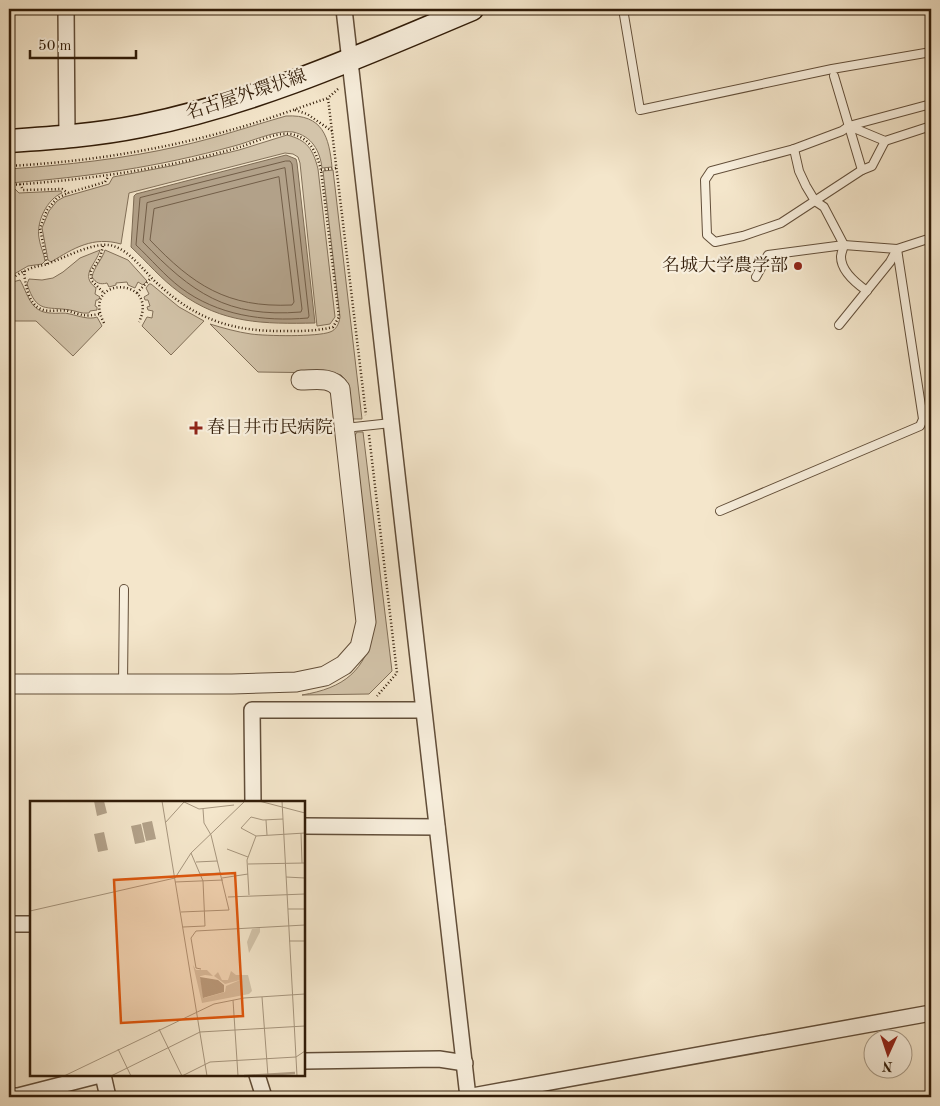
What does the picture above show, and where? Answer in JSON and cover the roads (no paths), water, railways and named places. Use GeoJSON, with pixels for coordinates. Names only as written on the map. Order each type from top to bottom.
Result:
{"type":"FeatureCollection","features":[{"type":"Feature","properties":{"kind":"main road","name":"名古屋外環状線"},"geometry":{"type":"LineString","coordinates":[[9,141],[66,137],[140,126],[213,108],[349,61],[472,9]]}},
{"type":"Feature","properties":{"kind":"street"},"geometry":{"type":"LineString","coordinates":[[66,9],[66,137]]}},
{"type":"Feature","properties":{"kind":"street"},"geometry":{"type":"LineString","coordinates":[[344,9],[468,1097],[931,1013]]}},
{"type":"Feature","properties":{"kind":"street"},"geometry":{"type":"LineString","coordinates":[[9,684],[296,682],[325,676],[344,665],[360,647],[366,622],[340,389],[336,383],[329,380],[301,380]]}},
{"type":"Feature","properties":{"kind":"street"},"geometry":{"type":"LineString","coordinates":[[253,801],[252,710],[423,710]]}},
{"type":"Feature","properties":{"kind":"street"},"geometry":{"type":"LineString","coordinates":[[305,826],[437,827]]}},
{"type":"Feature","properties":{"kind":"street"},"geometry":{"type":"LineString","coordinates":[[9,924],[30,924]]}},
{"type":"Feature","properties":{"kind":"street"},"geometry":{"type":"LineString","coordinates":[[305,1061],[439,1059],[465,1063]]}},
{"type":"Feature","properties":{"kind":"street"},"geometry":{"type":"LineString","coordinates":[[9,1096],[18,1096],[97,1076]]}},
{"type":"Feature","properties":{"kind":"street"},"geometry":{"type":"LineString","coordinates":[[101,1076],[108,1097]]}},
{"type":"Feature","properties":{"kind":"street"},"geometry":{"type":"LineString","coordinates":[[257,1076],[264,1097]]}},
{"type":"Feature","properties":{"kind":"lane"},"geometry":{"type":"LineString","coordinates":[[623,9],[640,110],[832,69],[931,52]]}},
{"type":"Feature","properties":{"kind":"lane"},"geometry":{"type":"LineString","coordinates":[[834,76],[862,170]]}},
{"type":"Feature","properties":{"kind":"lane"},"geometry":{"type":"LineString","coordinates":[[885,141],[872,166],[862,170],[781,223],[744,236],[715,242],[707,235],[705,180],[711,171],[794,149],[842,131],[850,126],[931,104]]}},
{"type":"Feature","properties":{"kind":"lane"},"geometry":{"type":"LineString","coordinates":[[850,126],[885,141],[931,126]]}},
{"type":"Feature","properties":{"kind":"lane"},"geometry":{"type":"LineString","coordinates":[[794,149],[802,178],[815,201],[824,207],[844,245],[841,256],[843,265],[857,285],[867,291]]}},
{"type":"Feature","properties":{"kind":"lane"},"geometry":{"type":"LineString","coordinates":[[756,277],[768,255],[844,245],[896,249],[931,238]]}},
{"type":"Feature","properties":{"kind":"lane"},"geometry":{"type":"LineString","coordinates":[[839,325],[890,262],[896,249]]}},
{"type":"Feature","properties":{"kind":"lane"},"geometry":{"type":"LineString","coordinates":[[720,511],[920,426],[923,419],[896,249]]}},
{"type":"Feature","properties":{"kind":"lane"},"geometry":{"type":"LineString","coordinates":[[343,428],[390,423]]}},
{"type":"Feature","properties":{"kind":"lane"},"geometry":{"type":"LineString","coordinates":[[123,684],[124,589]]}},
{"type":"Feature","properties":{"kind":"water"},"geometry":{"type":"Polygon","coordinates":[[[286,155],[296,159],[297,163],[315,323],[278,323],[244,320],[211,310],[195,303],[172,287],[131,247],[134,196],[136,194],[286,155]]]}},
{"type":"Feature","properties":{"kind":"place","name":"名城大学農学部"},"geometry":{"type":"Point","coordinates":[798,266]}},
{"type":"Feature","properties":{"kind":"place","name":"春日井市民病院"},"geometry":{"type":"Point","coordinates":[196,428]}}]}
